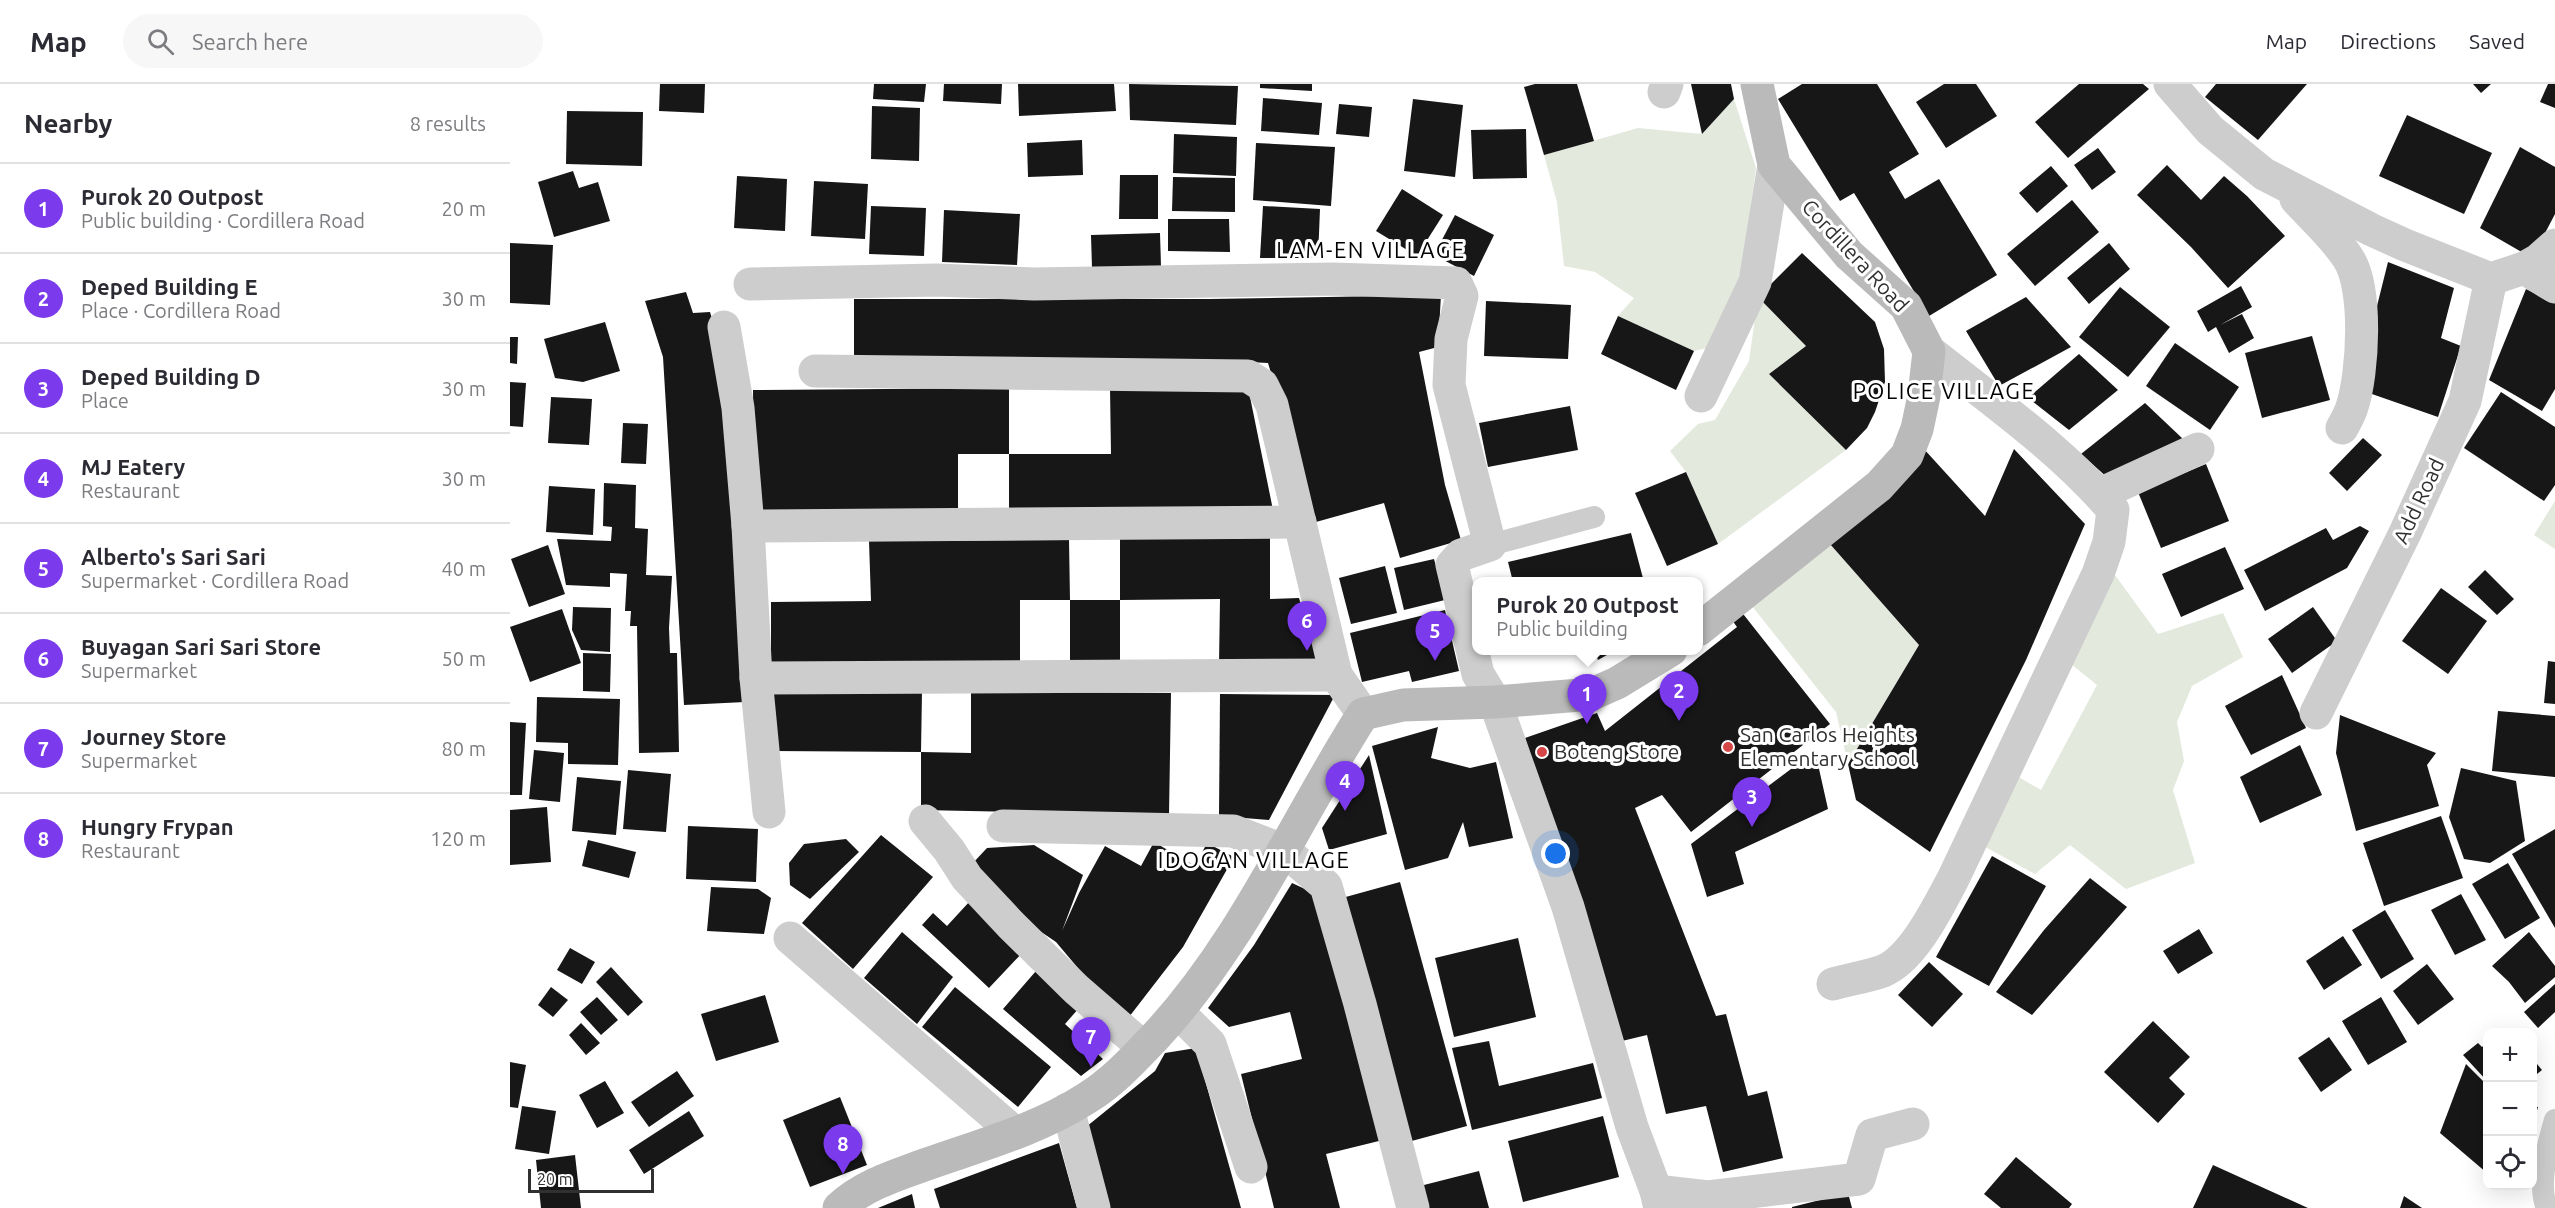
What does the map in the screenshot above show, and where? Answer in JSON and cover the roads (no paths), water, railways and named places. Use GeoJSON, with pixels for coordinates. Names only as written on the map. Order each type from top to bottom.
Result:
{"type":"FeatureCollection","features":[{"type":"Feature","properties":{"kind":"street","name":"Cordillera Road"},"geometry":{"type":"LineString","coordinates":[[1701,396],[1755,282],[1774,165],[1757,84]]}},
{"type":"Feature","properties":{"kind":"street"},"geometry":{"type":"LineString","coordinates":[[2170,84],[2210,130],[2264,174],[2372,230],[2491,279],[2524,268],[2538,260],[2555,245]]}},
{"type":"Feature","properties":{"kind":"street","name":"Cordillera Road"},"geometry":{"type":"LineString","coordinates":[[1774,165],[1849,255],[1906,306],[1929,351]]}},
{"type":"Feature","properties":{"kind":"street"},"geometry":{"type":"LineString","coordinates":[[2285,186],[2349,258],[2358,286],[2361,314],[2361,358],[2352,406],[2342,428]]}},
{"type":"Feature","properties":{"kind":"street"},"geometry":{"type":"LineString","coordinates":[[2524,268],[2555,287]]}},
{"type":"Feature","properties":{"kind":"street"},"geometry":{"type":"LineString","coordinates":[[750,284],[937,280],[1034,284],[1334,279],[1456,283],[1462,296],[1451,339],[1449,386],[1490,545],[1461,555],[1452,565],[1472,649]]}},
{"type":"Feature","properties":{"kind":"street","name":"Add Road"},"geometry":{"type":"LineString","coordinates":[[2316,713],[2405,533],[2465,401],[2491,279]]}},
{"type":"Feature","properties":{"kind":"street"},"geometry":{"type":"LineString","coordinates":[[724,327],[738,408],[748,526],[756,678],[769,812]]}},
{"type":"Feature","properties":{"kind":"street"},"geometry":{"type":"LineString","coordinates":[[1833,984],[1885,970],[1913,947],[1953,879],[2098,574],[2109,542],[2114,510],[2100,494],[2038,438],[1929,351]]}},
{"type":"Feature","properties":{"kind":"street"},"geometry":{"type":"LineString","coordinates":[[1703,626],[1879,486],[1907,455],[1922,407],[1929,351]]}},
{"type":"Feature","properties":{"kind":"street"},"geometry":{"type":"LineString","coordinates":[[815,371],[1248,376],[1262,385],[1272,405],[1336,675],[1363,714]]}},
{"type":"Feature","properties":{"kind":"street"},"geometry":{"type":"LineString","coordinates":[[2100,494],[2198,449]]}},
{"type":"Feature","properties":{"kind":"street"},"geometry":{"type":"LineString","coordinates":[[748,526],[1300,522]]}},
{"type":"Feature","properties":{"kind":"street"},"geometry":{"type":"LineString","coordinates":[[1473,655],[1478,674],[1495,702],[1568,907],[1632,1127],[1658,1200],[1708,1197],[1859,1179],[1872,1135],[1913,1124]]}},
{"type":"Feature","properties":{"kind":"street"},"geometry":{"type":"LineString","coordinates":[[839,1208],[854,1194],[911,1170],[1015,1133],[1068,1108],[1115,1078],[1178,1012],[1235,933],[1285,851],[1327,770],[1363,714],[1403,705],[1495,702],[1592,694],[1617,683],[1664,655]]}},
{"type":"Feature","properties":{"kind":"street"},"geometry":{"type":"LineString","coordinates":[[756,678],[1336,675]]}},
{"type":"Feature","properties":{"kind":"street"},"geometry":{"type":"LineString","coordinates":[[925,821],[949,850],[967,878],[1011,925],[1076,989],[1144,1048]]}},
{"type":"Feature","properties":{"kind":"street"},"geometry":{"type":"LineString","coordinates":[[1003,826],[1233,831],[1285,851],[1326,886],[1360,1004],[1413,1208]]}},
{"type":"Feature","properties":{"kind":"street"},"geometry":{"type":"LineString","coordinates":[[789,938],[1015,1133]]}},
{"type":"Feature","properties":{"kind":"street"},"geometry":{"type":"LineString","coordinates":[[1178,1012],[1210,1044],[1251,1167]]}},
{"type":"Feature","properties":{"kind":"street"},"geometry":{"type":"LineString","coordinates":[[1068,1108],[1094,1208]]}},
{"type":"Feature","properties":{"kind":"lane"},"geometry":{"type":"LineString","coordinates":[[1490,545],[1594,518]]}},
{"type":"Feature","properties":{"kind":"lane"},"geometry":{"type":"LineString","coordinates":[[2547,1208],[2543,1201],[2545,1163],[2555,1120]]}},
{"type":"Feature","properties":{"kind":"place","name":"Buyagan Sari Sari Store"},"geometry":{"type":"Point","coordinates":[1307,651]}},
{"type":"Feature","properties":{"kind":"place","name":"Alberto's Sari Sari"},"geometry":{"type":"Point","coordinates":[1435,661]}},
{"type":"Feature","properties":{"kind":"place","name":"Deped Building E"},"geometry":{"type":"Point","coordinates":[1679,721]}},
{"type":"Feature","properties":{"kind":"place","name":"Purok 20 Outpost"},"geometry":{"type":"Point","coordinates":[1587,724]}},
{"type":"Feature","properties":{"kind":"place","name":"San Carlos Heights Elementary School"},"geometry":{"type":"Point","coordinates":[1728,747]}},
{"type":"Feature","properties":{"kind":"place","name":"Boteng Store"},"geometry":{"type":"Point","coordinates":[1542,752]}},
{"type":"Feature","properties":{"kind":"place","name":"MJ Eatery"},"geometry":{"type":"Point","coordinates":[1345,811]}},
{"type":"Feature","properties":{"kind":"place","name":"Deped Building D"},"geometry":{"type":"Point","coordinates":[1752,827]}},
{"type":"Feature","properties":{"kind":"place","name":"Journey Store"},"geometry":{"type":"Point","coordinates":[1091,1067]}},
{"type":"Feature","properties":{"kind":"place","name":"Hungry Frypan"},"geometry":{"type":"Point","coordinates":[843,1174]}},
{"type":"Feature","properties":{"kind":"district","name":"LAM-EN VILLAGE"},"geometry":{"type":"Point","coordinates":[1371,250]}},
{"type":"Feature","properties":{"kind":"district","name":"POLICE VILLAGE"},"geometry":{"type":"Point","coordinates":[1944,391]}},
{"type":"Feature","properties":{"kind":"district","name":"IDOGAN VILLAGE"},"geometry":{"type":"Point","coordinates":[1254,860]}}]}
